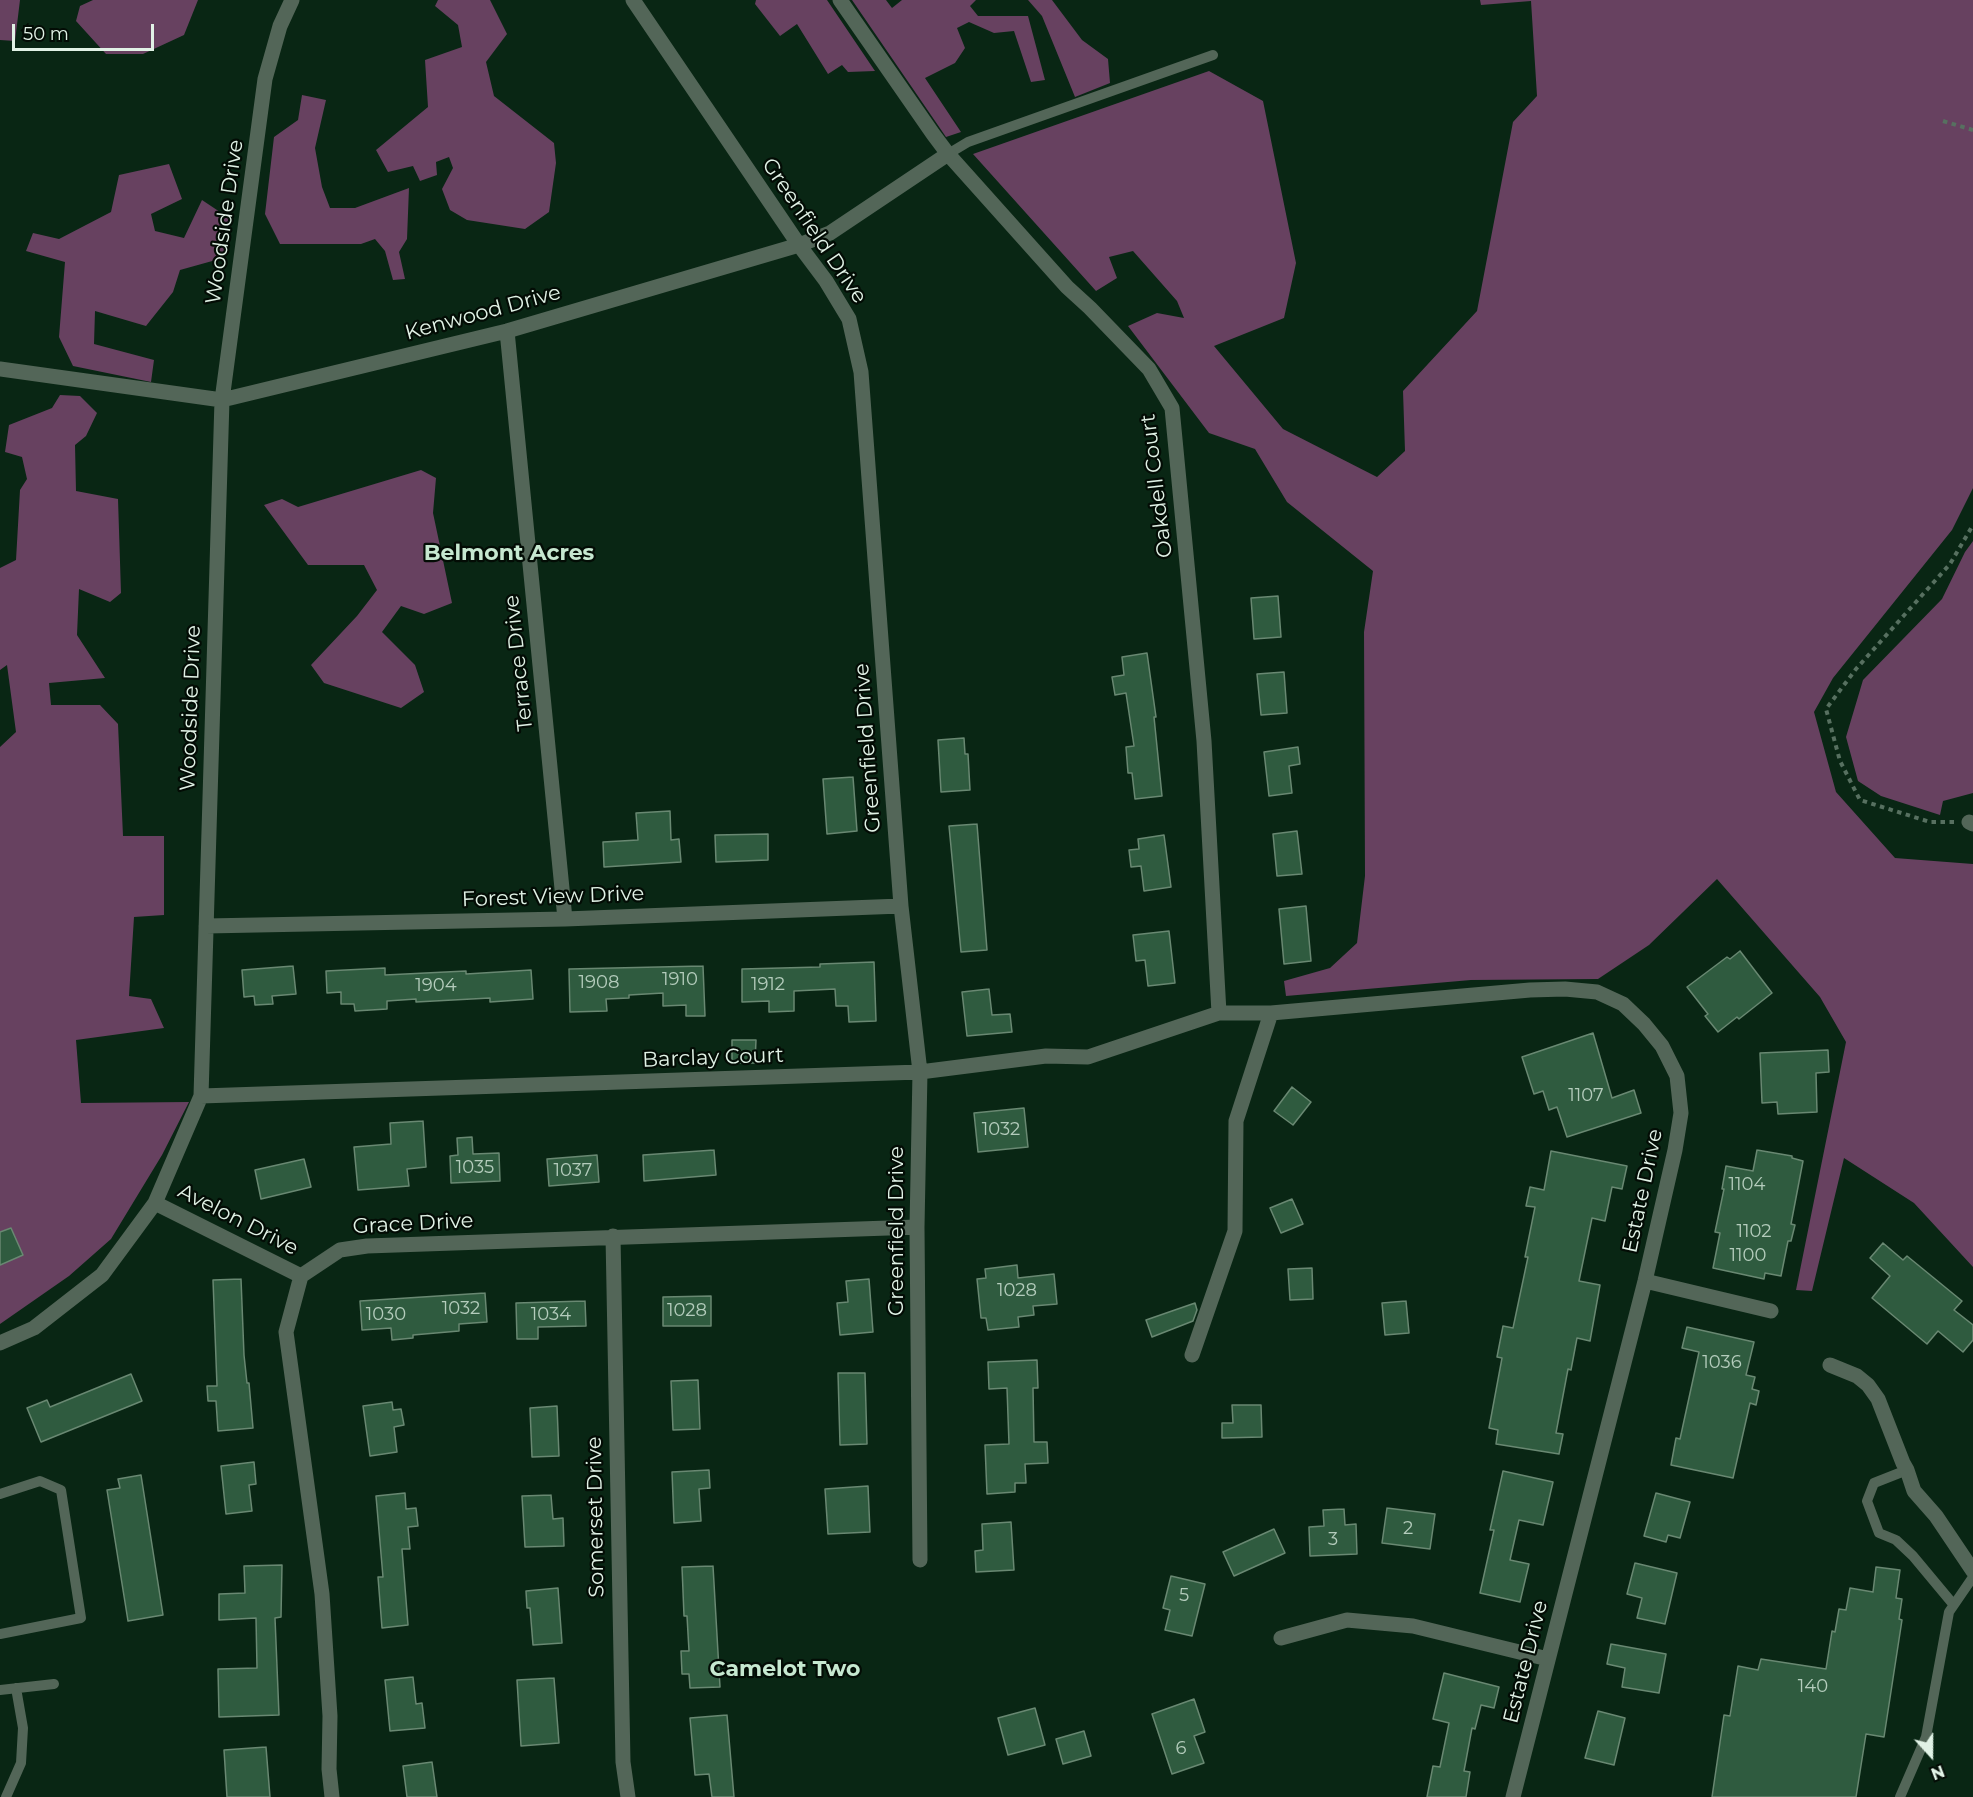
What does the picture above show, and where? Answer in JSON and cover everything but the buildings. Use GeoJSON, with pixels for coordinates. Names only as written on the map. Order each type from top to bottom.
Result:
{"type":"FeatureCollection","features":[{"type":"Feature","properties":{"kind":"street","name":"Woodside Drive"},"geometry":{"type":"LineString","coordinates":[[0,1343],[34,1329],[102,1275],[155,1203],[201,1095],[222,400],[265,79],[280,26],[292,0]]}},
{"type":"Feature","properties":{"kind":"street","name":"Greenfield Drive"},"geometry":{"type":"LineString","coordinates":[[633,0],[826,281],[849,319],[861,372],[901,906],[920,1072],[917,1227],[921,1560]]}},
{"type":"Feature","properties":{"kind":"street","name":"Oakdell Court"},"geometry":{"type":"LineString","coordinates":[[840,0],[948,154],[1067,287],[1149,369],[1172,408],[1204,741],[1219,1012]]}},
{"type":"Feature","properties":{"kind":"street","name":"Kenwood Drive"},"geometry":{"type":"LineString","coordinates":[[0,369],[222,400],[507,331],[799,244],[830,233],[948,154]]}},
{"type":"Feature","properties":{"kind":"street","name":"Terrace Drive"},"geometry":{"type":"LineString","coordinates":[[507,331],[565,919]]}},
{"type":"Feature","properties":{"kind":"street","name":"Forest View Drive"},"geometry":{"type":"LineString","coordinates":[[206,926],[565,919],[901,906]]}},
{"type":"Feature","properties":{"kind":"street","name":"Estate Drive"},"geometry":{"type":"LineString","coordinates":[[1219,1012],[1270,1012],[1530,990],[1565,989],[1597,992],[1623,1004],[1644,1024],[1662,1046],[1677,1076],[1681,1113],[1675,1150],[1645,1281],[1513,1797]]}},
{"type":"Feature","properties":{"kind":"street","name":"Barclay Court"},"geometry":{"type":"LineString","coordinates":[[201,1095],[920,1072],[1046,1056],[1088,1057],[1219,1012]]}},
{"type":"Feature","properties":{"kind":"street"},"geometry":{"type":"LineString","coordinates":[[1192,1355],[1235,1231],[1236,1121],[1270,1012]]}},
{"type":"Feature","properties":{"kind":"street","name":"Avelon Drive"},"geometry":{"type":"LineString","coordinates":[[155,1203],[301,1276]]}},
{"type":"Feature","properties":{"kind":"street","name":"Grace Drive"},"geometry":{"type":"LineString","coordinates":[[301,1276],[340,1250],[367,1246],[917,1227]]}},
{"type":"Feature","properties":{"kind":"street","name":"Somerset Drive"},"geometry":{"type":"LineString","coordinates":[[613,1236],[620,1656],[623,1762],[628,1797]]}},
{"type":"Feature","properties":{"kind":"street"},"geometry":{"type":"LineString","coordinates":[[301,1276],[286,1332],[322,1594],[330,1716],[329,1769],[332,1797]]}},
{"type":"Feature","properties":{"kind":"street"},"geometry":{"type":"LineString","coordinates":[[1645,1281],[1771,1311]]}},
{"type":"Feature","properties":{"kind":"street"},"geometry":{"type":"LineString","coordinates":[[1830,1365],[1857,1376],[1868,1385],[1878,1399],[1914,1491],[1936,1516],[1973,1571]]}},
{"type":"Feature","properties":{"kind":"street"},"geometry":{"type":"LineString","coordinates":[[1281,1638],[1347,1620],[1413,1626],[1548,1659]]}},
{"type":"Feature","properties":{"kind":"lane"},"geometry":{"type":"LineString","coordinates":[[948,154],[968,142],[1213,55]]}},
{"type":"Feature","properties":{"kind":"lane"},"geometry":{"type":"LineString","coordinates":[[1907,1470],[1874,1483],[1867,1501],[1879,1533],[1896,1540],[1913,1556],[1953,1604]]}},
{"type":"Feature","properties":{"kind":"lane"},"geometry":{"type":"LineString","coordinates":[[0,1494],[40,1481],[61,1490],[81,1618],[0,1634]]}},
{"type":"Feature","properties":{"kind":"lane"},"geometry":{"type":"LineString","coordinates":[[1899,1797],[1926,1737],[1949,1612],[1973,1576]]}},
{"type":"Feature","properties":{"kind":"lane"},"geometry":{"type":"LineString","coordinates":[[0,1690],[54,1684]]}},
{"type":"Feature","properties":{"kind":"lane"},"geometry":{"type":"LineString","coordinates":[[6,1797],[21,1763],[22,1728],[16,1688]]}},
{"type":"Feature","properties":{"kind":"path"},"geometry":{"type":"LineString","coordinates":[[1943,121],[1973,130]]}},
{"type":"Feature","properties":{"kind":"path"},"geometry":{"type":"LineString","coordinates":[[1971,823],[1930,822],[1860,800],[1840,761],[1826,709],[1856,669],[1950,564],[1973,525]]}},
{"type":"Feature","properties":{"kind":"shaded area"},"geometry":{"type":"Polygon","coordinates":[[[0,0],[20,0],[15,41],[0,40],[0,0]]]}},
{"type":"Feature","properties":{"kind":"shaded area"},"geometry":{"type":"Polygon","coordinates":[[[93,0],[198,0],[184,35],[143,54],[106,54],[76,21],[80,6],[93,0]]]}},
{"type":"Feature","properties":{"kind":"shaded area"},"geometry":{"type":"Polygon","coordinates":[[[438,0],[490,0],[507,34],[486,62],[494,96],[554,143],[556,163],[549,212],[525,229],[467,220],[450,210],[442,189],[453,168],[449,157],[436,162],[437,175],[420,181],[413,166],[388,172],[376,150],[428,107],[425,60],[462,47],[458,25],[435,6],[438,0]]]}},
{"type":"Feature","properties":{"kind":"shaded area"},"geometry":{"type":"Polygon","coordinates":[[[756,0],[827,0],[875,71],[848,72],[842,65],[828,74],[797,24],[780,36],[755,4],[756,0]]]}},
{"type":"Feature","properties":{"kind":"shaded area"},"geometry":{"type":"Polygon","coordinates":[[[852,0],[886,0],[892,8],[902,0],[976,0],[970,6],[978,16],[1028,16],[1045,80],[1031,82],[1014,31],[994,33],[969,22],[957,28],[965,48],[955,63],[925,78],[961,132],[946,137],[852,0]]]}},
{"type":"Feature","properties":{"kind":"shaded area"},"geometry":{"type":"Polygon","coordinates":[[[1028,0],[1052,0],[1082,40],[1108,59],[1110,83],[1075,97],[1042,16],[1028,0]]]}},
{"type":"Feature","properties":{"kind":"shaded area"},"geometry":{"type":"Polygon","coordinates":[[[1480,0],[1973,0],[1973,488],[1952,530],[1833,678],[1814,712],[1836,792],[1895,858],[1973,864],[1973,1267],[1914,1203],[1844,1158],[1812,1291],[1796,1290],[1846,1042],[1820,997],[1717,879],[1649,945],[1598,979],[1471,980],[1286,996],[1284,981],[1330,968],[1357,943],[1365,876],[1364,632],[1373,571],[1287,502],[1255,449],[1209,433],[1128,326],[1157,313],[1184,318],[1177,301],[1133,251],[1109,257],[1117,278],[1096,291],[973,154],[1209,71],[1263,101],[1296,263],[1284,318],[1214,346],[1283,429],[1377,477],[1405,451],[1403,391],[1477,311],[1513,122],[1537,96],[1531,1],[1481,5],[1480,0]]]}},
{"type":"Feature","properties":{"kind":"shaded area"},"geometry":{"type":"Polygon","coordinates":[[[302,95],[326,100],[315,148],[322,187],[330,208],[355,208],[409,188],[407,239],[399,252],[405,279],[393,280],[385,251],[375,239],[361,244],[280,244],[265,214],[274,137],[298,120],[302,95]]]}},
{"type":"Feature","properties":{"kind":"shaded area"},"geometry":{"type":"Polygon","coordinates":[[[169,164],[182,199],[151,214],[155,231],[184,238],[202,200],[229,218],[223,258],[180,270],[173,292],[146,326],[95,311],[94,344],[154,360],[151,382],[73,366],[59,337],[65,262],[26,251],[33,233],[59,239],[111,212],[119,175],[169,164]]]}},
{"type":"Feature","properties":{"kind":"shaded area"},"geometry":{"type":"Polygon","coordinates":[[[60,395],[80,396],[97,413],[86,436],[75,445],[76,491],[118,499],[121,593],[110,602],[79,589],[77,635],[105,678],[49,683],[51,705],[100,705],[118,724],[123,836],[164,836],[164,915],[134,917],[129,996],[151,999],[164,1028],[76,1040],[81,1103],[189,1102],[162,1155],[111,1239],[69,1276],[0,1324],[0,747],[16,732],[7,665],[0,670],[0,568],[16,560],[20,490],[27,479],[22,457],[5,452],[9,425],[52,408],[60,395]]]}},
{"type":"Feature","properties":{"kind":"shaded area"},"geometry":{"type":"Polygon","coordinates":[[[421,470],[436,478],[433,513],[452,603],[424,614],[401,606],[382,632],[415,665],[424,692],[401,708],[324,683],[311,665],[357,616],[377,590],[364,565],[308,565],[264,505],[282,499],[298,507],[421,470]]]}},
{"type":"Feature","properties":{"kind":"shaded area"},"geometry":{"type":"Polygon","coordinates":[[[1973,541],[1973,793],[1943,801],[1940,815],[1881,796],[1858,781],[1846,737],[1863,680],[1942,599],[1965,552],[1973,541]]]}},
{"type":"Feature","properties":{"kind":"district","name":"Belmont Acres"},"geometry":{"type":"Point","coordinates":[509,554]}},
{"type":"Feature","properties":{"kind":"district","name":"Camelot Two"},"geometry":{"type":"Point","coordinates":[785,1670]}}]}
